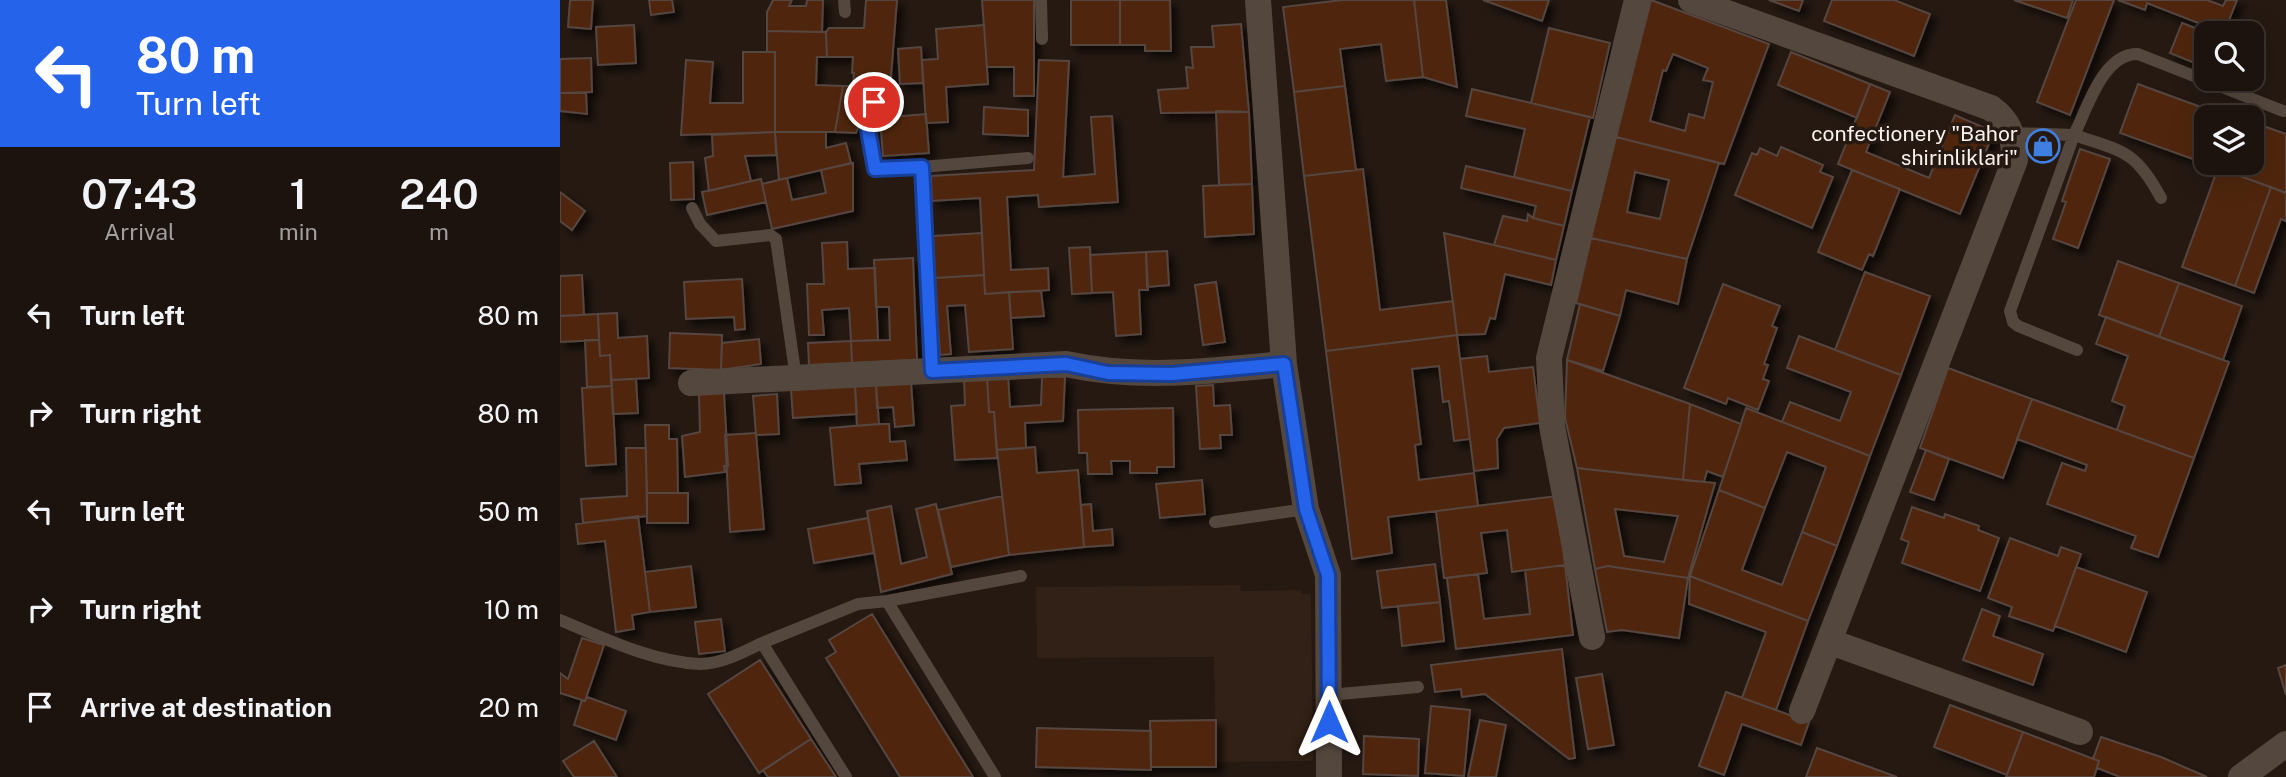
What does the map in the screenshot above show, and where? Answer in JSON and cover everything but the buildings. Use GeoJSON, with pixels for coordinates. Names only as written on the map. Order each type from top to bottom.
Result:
{"type":"FeatureCollection","features":[{"type":"Feature","properties":{"kind":"street"},"geometry":{"type":"LineString","coordinates":[[1258,0],[1284,364],[1306,509],[1328,575],[1329,777]]}},
{"type":"Feature","properties":{"kind":"street"},"geometry":{"type":"LineString","coordinates":[[1592,637],[1552,426],[1549,358],[1637,0]]}},
{"type":"Feature","properties":{"kind":"street"},"geometry":{"type":"LineString","coordinates":[[1691,0],[1991,108],[2005,119],[2013,133],[2015,160],[1802,711]]}},
{"type":"Feature","properties":{"kind":"street"},"geometry":{"type":"LineString","coordinates":[[691,383],[1066,364],[1108,373],[1172,374],[1284,364]]}},
{"type":"Feature","properties":{"kind":"street"},"geometry":{"type":"LineString","coordinates":[[1830,642],[2080,732]]}},
{"type":"Feature","properties":{"kind":"street"},"geometry":{"type":"LineString","coordinates":[[2241,777],[2286,744]]}},
{"type":"Feature","properties":{"kind":"lane"},"geometry":{"type":"LineString","coordinates":[[1041,0],[1042,39]]}},
{"type":"Feature","properties":{"kind":"lane"},"geometry":{"type":"LineString","coordinates":[[2077,350],[2018,326],[2012,322],[2010,311],[2074,135],[2109,68],[2128,54],[2137,54],[2283,111]]}},
{"type":"Feature","properties":{"kind":"lane"},"geometry":{"type":"LineString","coordinates":[[874,102],[868,130],[875,169],[1028,158]]}},
{"type":"Feature","properties":{"kind":"lane"},"geometry":{"type":"LineString","coordinates":[[2013,133],[2074,135],[2134,158],[2146,170],[2161,198]]}},
{"type":"Feature","properties":{"kind":"lane"},"geometry":{"type":"LineString","coordinates":[[922,167],[932,371]]}},
{"type":"Feature","properties":{"kind":"lane"},"geometry":{"type":"LineString","coordinates":[[692,208],[700,224],[716,241],[770,235],[776,239],[796,378]]}},
{"type":"Feature","properties":{"kind":"lane"},"geometry":{"type":"LineString","coordinates":[[1215,522],[1306,509]]}},
{"type":"Feature","properties":{"kind":"lane"},"geometry":{"type":"LineString","coordinates":[[560,620],[647,655],[702,664],[734,657],[858,604],[1021,576]]}},
{"type":"Feature","properties":{"kind":"lane"},"geometry":{"type":"LineString","coordinates":[[887,601],[995,777]]}},
{"type":"Feature","properties":{"kind":"lane"},"geometry":{"type":"LineString","coordinates":[[762,643],[846,777]]}},
{"type":"Feature","properties":{"kind":"lane"},"geometry":{"type":"LineString","coordinates":[[1329,695],[1418,687]]}},
{"type":"Feature","properties":{"kind":"shaded area"},"geometry":{"type":"Polygon","coordinates":[[[1240,585],[1241,591],[1301,590],[1301,594],[1311,594],[1313,761],[1216,762],[1214,657],[1037,658],[1036,587],[1240,585]]]}},
{"type":"Feature","properties":{"kind":"place","name":"confectionery \"Bahor shirinliklari\""},"geometry":{"type":"Point","coordinates":[2043,146]}},
{"type":"Feature","properties":{"kind":"route"},"geometry":{"type":"LineString","coordinates":[[874,102],[868,130],[875,169],[883,171],[922,167],[932,371],[1066,364],[1108,373],[1172,374],[1284,364],[1306,509],[1328,575],[1329,722]]}}]}
